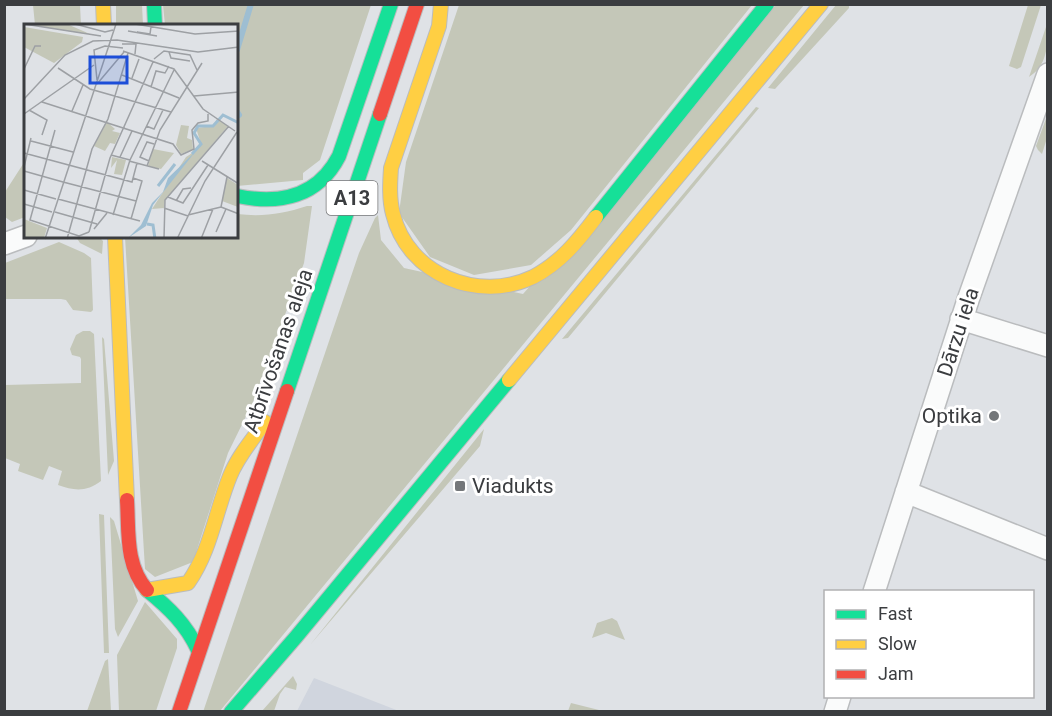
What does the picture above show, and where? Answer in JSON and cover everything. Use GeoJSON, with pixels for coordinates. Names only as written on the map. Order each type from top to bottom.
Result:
{"type":"FeatureCollection","features":[{"type":"Feature","properties":{"kind":"main road"},"geometry":{"type":"LineString","coordinates":[[103,4],[104,24]]}},
{"type":"Feature","properties":{"kind":"main road"},"geometry":{"type":"LineString","coordinates":[[154,4],[156,24]]}},
{"type":"Feature","properties":{"kind":"main road"},"geometry":{"type":"LineString","coordinates":[[238,196],[269,200],[292,195],[316,186],[329,173],[339,156],[391,4]]}},
{"type":"Feature","properties":{"kind":"main road","name":"Atbrīvošanas aleja"},"geometry":{"type":"LineString","coordinates":[[179,711],[417,4]]}},
{"type":"Feature","properties":{"kind":"main road"},"geometry":{"type":"LineString","coordinates":[[441,4],[439,26],[391,168],[388,185],[390,205],[398,234],[423,264],[455,282],[491,287],[511,285],[543,272],[571,249],[767,4]]}},
{"type":"Feature","properties":{"kind":"main road"},"geometry":{"type":"LineString","coordinates":[[231,711],[296,637],[821,4]]}},
{"type":"Feature","properties":{"kind":"main road"},"geometry":{"type":"LineString","coordinates":[[115,238],[132,569],[147,590],[180,617],[198,650]]}},
{"type":"Feature","properties":{"kind":"main road"},"geometry":{"type":"LineString","coordinates":[[147,590],[188,583],[196,574],[210,542],[230,477],[238,461],[287,391]]}},
{"type":"Feature","properties":{"kind":"street","name":"Dārzu iela"},"geometry":{"type":"LineString","coordinates":[[874,590],[961,319],[1047,74]]}},
{"type":"Feature","properties":{"kind":"street"},"geometry":{"type":"LineString","coordinates":[[4,244],[24,237]]}},
{"type":"Feature","properties":{"kind":"street"},"geometry":{"type":"LineString","coordinates":[[961,319],[1047,346]]}},
{"type":"Feature","properties":{"kind":"street"},"geometry":{"type":"LineString","coordinates":[[906,492],[1047,549]]}},
{"type":"Feature","properties":{"kind":"shaded area"},"geometry":{"type":"Polygon","coordinates":[[[314,678],[399,711],[297,711],[314,678]]]}},
{"type":"Feature","properties":{"kind":"green space"},"geometry":{"type":"Polygon","coordinates":[[[33,5],[80,5],[81,24],[35,24],[33,5]]]}},
{"type":"Feature","properties":{"kind":"green space"},"geometry":{"type":"Polygon","coordinates":[[[116,5],[142,5],[143,24],[116,24],[116,5]]]}},
{"type":"Feature","properties":{"kind":"green space"},"geometry":{"type":"Polygon","coordinates":[[[163,5],[371,5],[320,160],[303,173],[303,180],[238,186],[238,24],[165,24],[163,5]]]}},
{"type":"Feature","properties":{"kind":"green space"},"geometry":{"type":"Polygon","coordinates":[[[459,5],[752,5],[571,230],[531,265],[474,275],[430,257],[399,213],[406,162],[459,5]]]}},
{"type":"Feature","properties":{"kind":"green space"},"geometry":{"type":"Polygon","coordinates":[[[776,5],[804,5],[220,711],[203,712],[359,253],[375,218],[378,215],[381,240],[404,268],[523,294],[776,5]]]}},
{"type":"Feature","properties":{"kind":"green space"},"geometry":{"type":"Polygon","coordinates":[[[836,5],[849,5],[849,8],[775,89],[768,88],[836,5]]]}},
{"type":"Feature","properties":{"kind":"green space"},"geometry":{"type":"Polygon","coordinates":[[[1028,5],[1041,5],[1021,67],[1017,69],[1009,66],[1028,5]]]}},
{"type":"Feature","properties":{"kind":"green space"},"geometry":{"type":"Polygon","coordinates":[[[1047,24],[1046,54],[1040,66],[1029,77],[1047,24]]]}},
{"type":"Feature","properties":{"kind":"green space"},"geometry":{"type":"Polygon","coordinates":[[[756,107],[759,108],[568,338],[562,339],[756,107]]]}},
{"type":"Feature","properties":{"kind":"green space"},"geometry":{"type":"Polygon","coordinates":[[[1047,116],[1047,138],[1042,154],[1036,146],[1047,116]]]}},
{"type":"Feature","properties":{"kind":"green space"},"geometry":{"type":"Polygon","coordinates":[[[24,163],[24,217],[12,222],[5,217],[5,192],[24,163]]]}},
{"type":"Feature","properties":{"kind":"green space"},"geometry":{"type":"Polygon","coordinates":[[[312,206],[304,263],[253,402],[228,453],[193,562],[155,577],[145,569],[125,238],[238,238],[238,214],[272,214],[312,206]]]}},
{"type":"Feature","properties":{"kind":"green space"},"geometry":{"type":"Polygon","coordinates":[[[77,238],[100,238],[103,241],[102,254],[80,243],[77,238]]]}},
{"type":"Feature","properties":{"kind":"green space"},"geometry":{"type":"Polygon","coordinates":[[[59,242],[91,258],[93,310],[91,312],[73,310],[66,300],[61,299],[5,299],[5,263],[59,242]]]}},
{"type":"Feature","properties":{"kind":"green space"},"geometry":{"type":"Polygon","coordinates":[[[83,331],[90,331],[94,334],[101,481],[85,489],[75,489],[58,485],[62,471],[49,466],[43,480],[18,471],[20,464],[5,458],[5,385],[81,383],[81,359],[72,355],[70,349],[76,335],[83,331]]]}},
{"type":"Feature","properties":{"kind":"green space"},"geometry":{"type":"Polygon","coordinates":[[[102,337],[114,461],[108,475],[102,337]]]}},
{"type":"Feature","properties":{"kind":"green space"},"geometry":{"type":"Polygon","coordinates":[[[484,429],[480,446],[310,645],[484,429]]]}},
{"type":"Feature","properties":{"kind":"green space"},"geometry":{"type":"Polygon","coordinates":[[[99,514],[104,515],[109,653],[104,653],[99,514]]]}},
{"type":"Feature","properties":{"kind":"green space"},"geometry":{"type":"Polygon","coordinates":[[[110,517],[114,521],[138,601],[118,637],[115,629],[110,517]]]}},
{"type":"Feature","properties":{"kind":"green space"},"geometry":{"type":"Polygon","coordinates":[[[145,602],[177,639],[177,648],[156,711],[119,712],[117,655],[145,602]]]}},
{"type":"Feature","properties":{"kind":"green space"},"geometry":{"type":"Polygon","coordinates":[[[612,618],[617,621],[625,640],[606,633],[592,638],[597,623],[612,618]]]}},
{"type":"Feature","properties":{"kind":"green space"},"geometry":{"type":"Polygon","coordinates":[[[108,659],[111,711],[87,711],[105,661],[108,659]]]}},
{"type":"Feature","properties":{"kind":"green space"},"geometry":{"type":"Polygon","coordinates":[[[293,676],[297,684],[296,690],[285,687],[274,711],[262,711],[293,676]]]}},
{"type":"Feature","properties":{"kind":"green space"},"geometry":{"type":"Polygon","coordinates":[[[571,703],[603,711],[568,711],[571,703]]]}},
{"type":"Feature","properties":{"kind":"waterway"},"geometry":{"type":"LineString","coordinates":[[238,47],[251,4]]}},
{"type":"Feature","properties":{"kind":"traffic: fast"},"geometry":{"type":"LineString","coordinates":[[154,4],[155,24]]}},
{"type":"Feature","properties":{"kind":"traffic: fast"},"geometry":{"type":"LineString","coordinates":[[238,196],[268,199],[296,195],[320,181],[330,170],[339,156],[391,4]]}},
{"type":"Feature","properties":{"kind":"traffic: fast"},"geometry":{"type":"LineString","coordinates":[[596,217],[767,4]]}},
{"type":"Feature","properties":{"kind":"traffic: fast"},"geometry":{"type":"LineString","coordinates":[[287,391],[380,114]]}},
{"type":"Feature","properties":{"kind":"traffic: fast"},"geometry":{"type":"LineString","coordinates":[[231,712],[509,380]]}},
{"type":"Feature","properties":{"kind":"traffic: fast"},"geometry":{"type":"LineString","coordinates":[[147,590],[176,617],[198,650]]}},
{"type":"Feature","properties":{"kind":"traffic: slow"},"geometry":{"type":"LineString","coordinates":[[103,4],[104,24]]}},
{"type":"Feature","properties":{"kind":"traffic: slow"},"geometry":{"type":"LineString","coordinates":[[441,4],[439,26],[391,168],[390,197],[393,214],[401,235],[413,253],[429,268],[468,285],[490,287],[512,284],[533,277],[552,265],[575,243],[596,217]]}},
{"type":"Feature","properties":{"kind":"traffic: slow"},"geometry":{"type":"LineString","coordinates":[[509,380],[821,4]]}},
{"type":"Feature","properties":{"kind":"traffic: slow"},"geometry":{"type":"LineString","coordinates":[[115,238],[127,500]]}},
{"type":"Feature","properties":{"kind":"traffic: slow"},"geometry":{"type":"LineString","coordinates":[[147,590],[188,583],[202,558],[233,469],[265,422]]}},
{"type":"Feature","properties":{"kind":"traffic: jam"},"geometry":{"type":"LineString","coordinates":[[380,114],[417,4]]}},
{"type":"Feature","properties":{"kind":"traffic: jam"},"geometry":{"type":"LineString","coordinates":[[179,712],[287,391]]}},
{"type":"Feature","properties":{"kind":"traffic: jam"},"geometry":{"type":"LineString","coordinates":[[127,500],[128,536],[132,559],[135,570],[147,590]]}},
{"type":"Feature","properties":{"kind":"place","name":"Optika"},"geometry":{"type":"Point","coordinates":[994,416]}},
{"type":"Feature","properties":{"kind":"place","name":"Viadukts"},"geometry":{"type":"Point","coordinates":[460,486]}}]}
